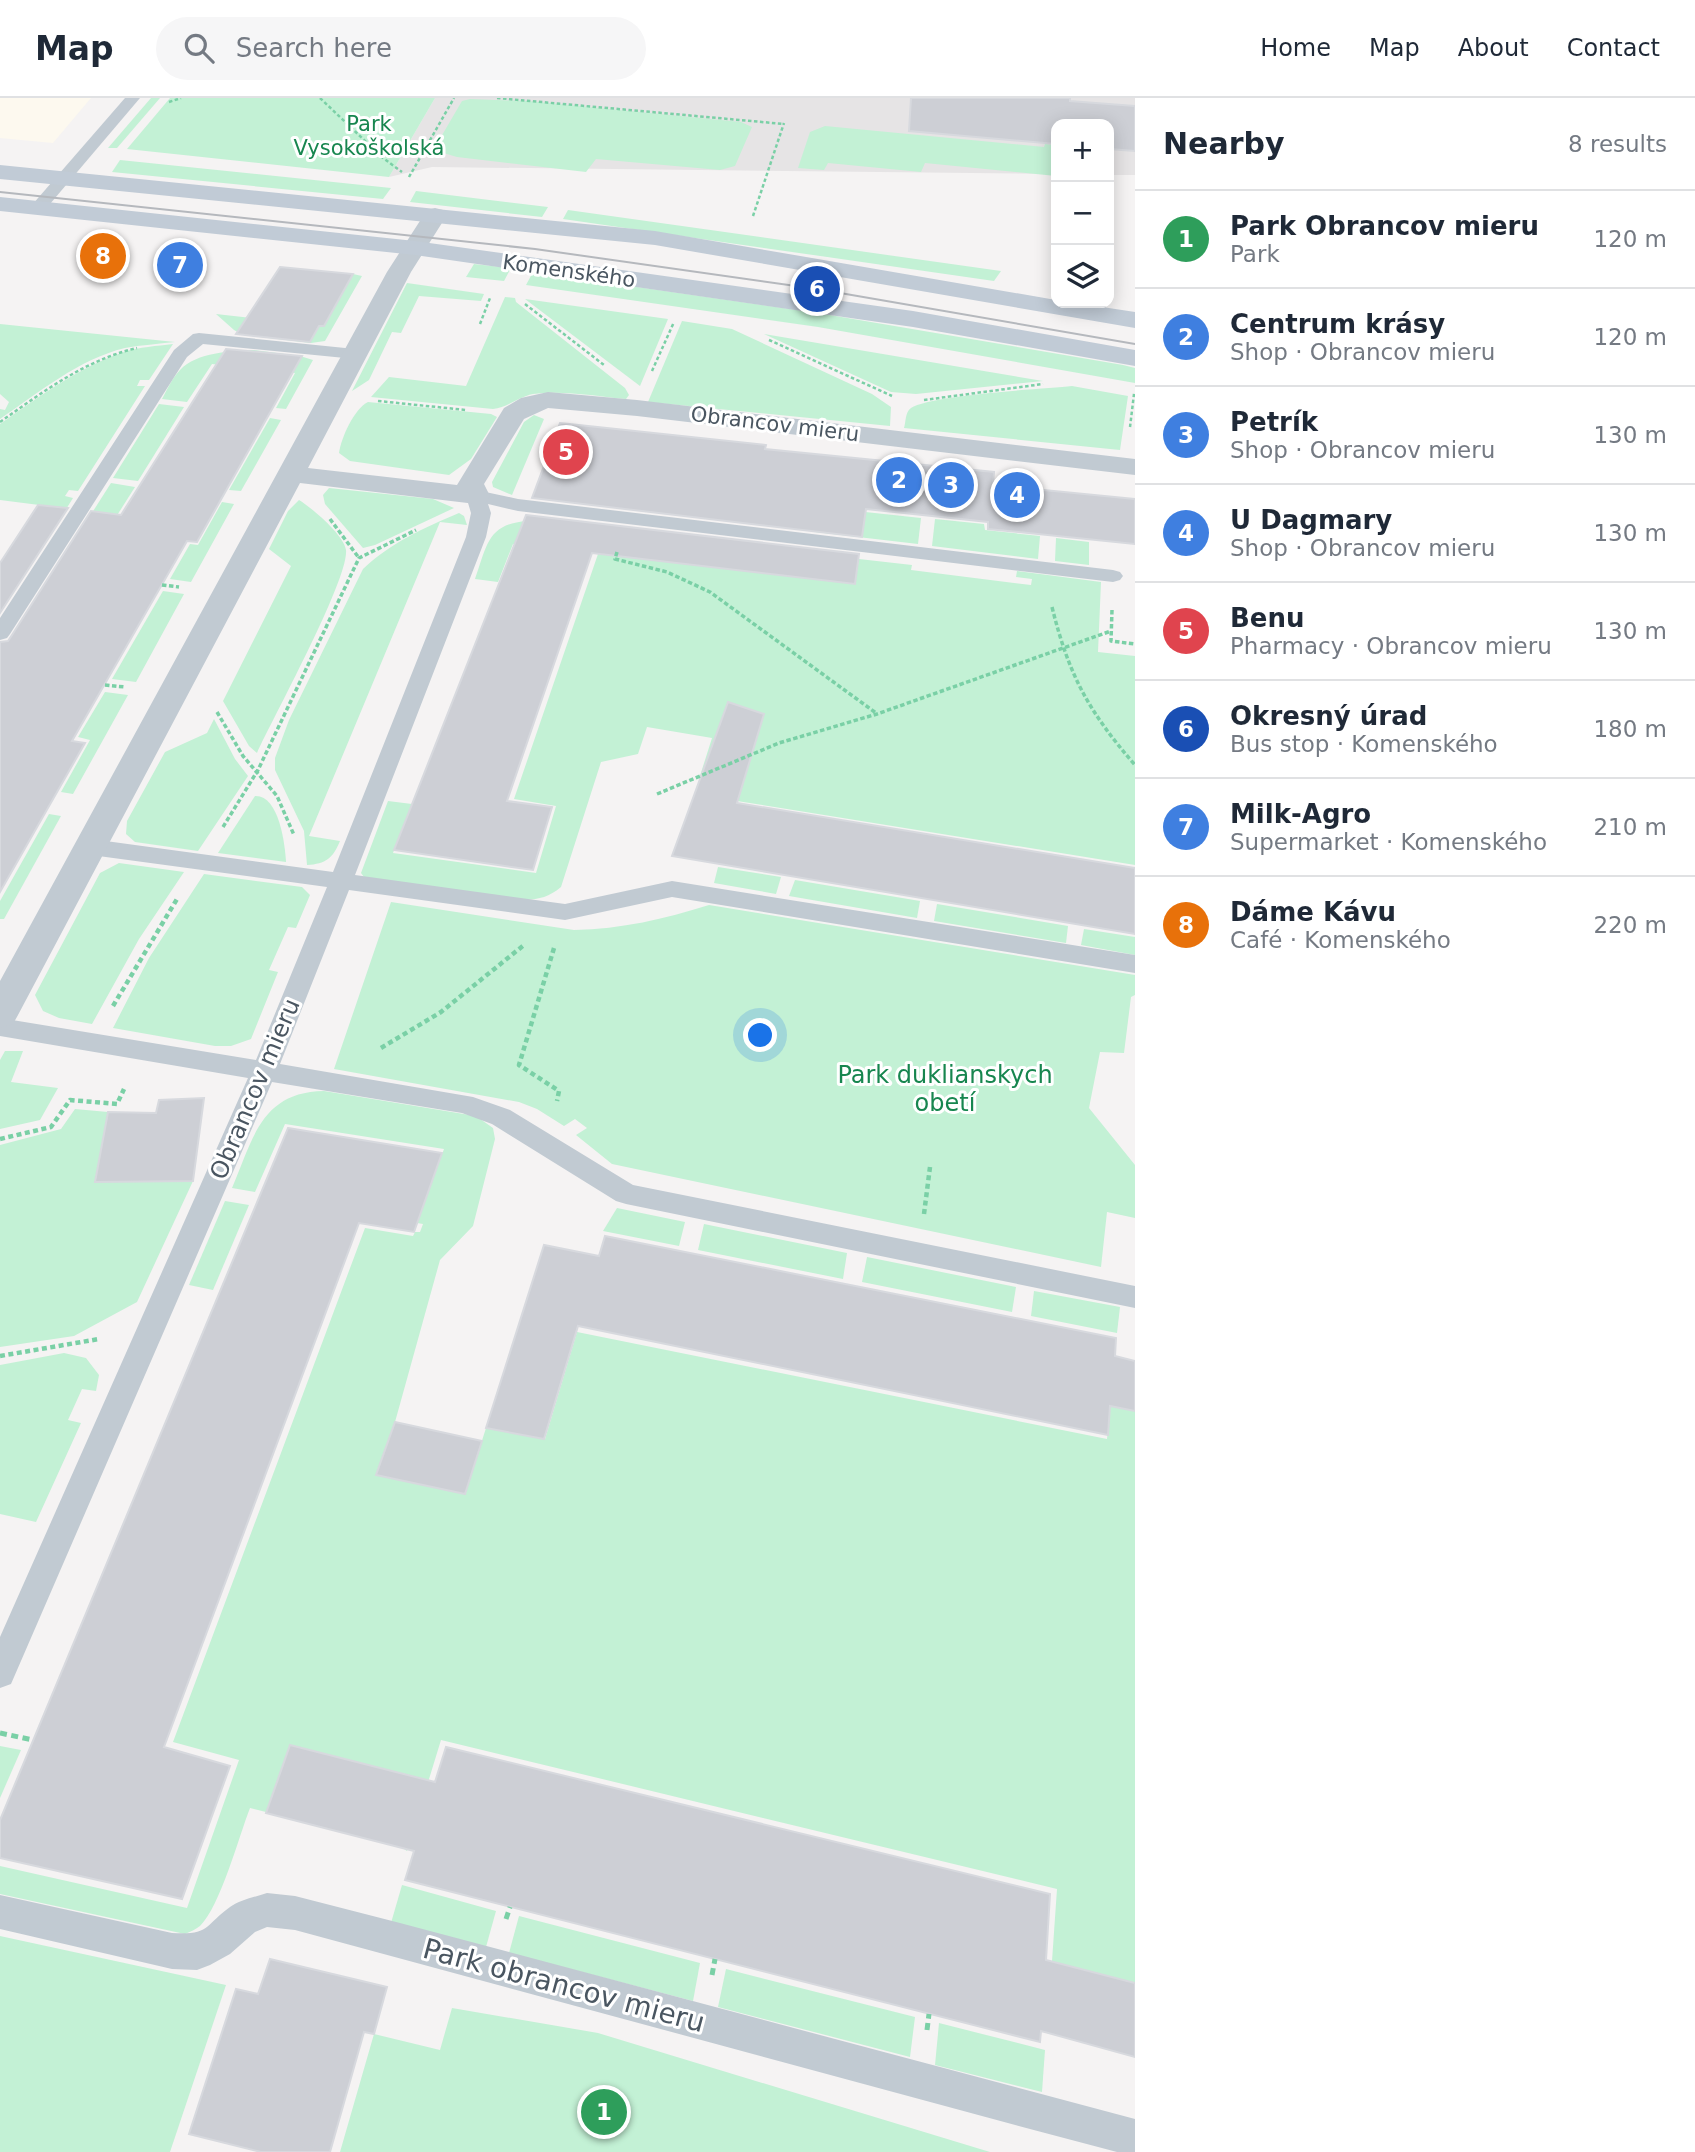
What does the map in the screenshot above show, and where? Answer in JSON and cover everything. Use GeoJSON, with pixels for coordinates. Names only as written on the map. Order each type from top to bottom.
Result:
{"type":"FeatureCollection","features":[{"type":"Feature","properties":{"kind":"street","name":"Komenského"},"geometry":{"type":"LineString","coordinates":[[1,172],[550,225],[836,266],[927,285],[1135,320]]}},
{"type":"Feature","properties":{"kind":"street","name":"Komenského"},"geometry":{"type":"LineString","coordinates":[[0,204],[415,248],[815,307],[914,318],[1135,358]]}},
{"type":"Feature","properties":{"kind":"street"},"geometry":{"type":"LineString","coordinates":[[0,1015],[355,354],[435,215]]}},
{"type":"Feature","properties":{"kind":"street","name":"Obrancov mieru"},"geometry":{"type":"LineString","coordinates":[[476,496],[470,484],[514,414],[530,404],[548,400],[639,401],[1135,467]]}},
{"type":"Feature","properties":{"kind":"street"},"geometry":{"type":"LineString","coordinates":[[292,474],[476,496]]}},
{"type":"Feature","properties":{"kind":"lane"},"geometry":{"type":"LineString","coordinates":[[38,208],[133,98]]}},
{"type":"Feature","properties":{"kind":"lane"},"geometry":{"type":"LineString","coordinates":[[0,634],[180,354],[200,338],[355,354]]}},
{"type":"Feature","properties":{"kind":"lane"},"geometry":{"type":"LineString","coordinates":[[476,496],[518,505],[1113,576]]}},
{"type":"Feature","properties":{"kind":"lane","name":"Obrancov mieru"},"geometry":{"type":"LineString","coordinates":[[0,1673],[264,1072],[341,882],[476,537],[481,513],[476,496]]}},
{"type":"Feature","properties":{"kind":"lane"},"geometry":{"type":"LineString","coordinates":[[91,847],[565,912],[590,908],[650,890],[672,889],[1135,964]]}},
{"type":"Feature","properties":{"kind":"lane"},"geometry":{"type":"LineString","coordinates":[[0,1027],[464,1104],[501,1117],[626,1194],[1135,1297]]}},
{"type":"Feature","properties":{"kind":"lane","name":"Park obrancov mieru"},"geometry":{"type":"LineString","coordinates":[[0,1912],[172,1951],[197,1952],[218,1942],[244,1918],[267,1910],[295,1913],[494,1964],[985,2100],[1135,2138]]}},
{"type":"Feature","properties":{"kind":"path"},"geometry":{"type":"LineString","coordinates":[[320,98],[335,115],[356,130],[386,163],[409,176]]}},
{"type":"Feature","properties":{"kind":"path"},"geometry":{"type":"LineString","coordinates":[[392,211],[454,98]]}},
{"type":"Feature","properties":{"kind":"path"},"geometry":{"type":"LineString","coordinates":[[497,98],[784,123],[750,227]]}},
{"type":"Feature","properties":{"kind":"path"},"geometry":{"type":"LineString","coordinates":[[480,324],[492,295]]}},
{"type":"Feature","properties":{"kind":"path"},"geometry":{"type":"LineString","coordinates":[[522,299],[523,303],[639,401],[679,313]]}},
{"type":"Feature","properties":{"kind":"path"},"geometry":{"type":"LineString","coordinates":[[761,336],[893,397]]}},
{"type":"Feature","properties":{"kind":"path"},"geometry":{"type":"LineString","coordinates":[[0,422],[48,389],[96,362],[125,350],[200,338]]}},
{"type":"Feature","properties":{"kind":"path"},"geometry":{"type":"LineString","coordinates":[[919,401],[1052,383]]}},
{"type":"Feature","properties":{"kind":"path"},"geometry":{"type":"LineString","coordinates":[[1130,431],[1134,390]]}},
{"type":"Feature","properties":{"kind":"path"},"geometry":{"type":"LineString","coordinates":[[369,400],[514,414]]}},
{"type":"Feature","properties":{"kind":"path"},"geometry":{"type":"LineString","coordinates":[[91,1043],[149,943],[258,770],[359,558],[457,511],[476,496]]}},
{"type":"Feature","properties":{"kind":"path"},"geometry":{"type":"LineString","coordinates":[[626,518],[615,559],[667,572],[710,592],[877,714]]}},
{"type":"Feature","properties":{"kind":"path"},"geometry":{"type":"LineString","coordinates":[[1033,566],[1048,591],[1063,650],[1074,680],[1119,747],[1135,765]]}},
{"type":"Feature","properties":{"kind":"path"},"geometry":{"type":"LineString","coordinates":[[1113,576],[1111,642],[1135,645]]}},
{"type":"Feature","properties":{"kind":"path"},"geometry":{"type":"LineString","coordinates":[[657,794],[779,743],[877,714],[1111,631]]}},
{"type":"Feature","properties":{"kind":"path"},"geometry":{"type":"LineString","coordinates":[[217,712],[243,756],[258,770],[277,796],[294,833],[296,876]]}},
{"type":"Feature","properties":{"kind":"path"},"geometry":{"type":"LineString","coordinates":[[375,1051],[441,1012],[565,912]]}},
{"type":"Feature","properties":{"kind":"path"},"geometry":{"type":"LineString","coordinates":[[547,1143],[559,1091],[519,1065],[565,912]]}},
{"type":"Feature","properties":{"kind":"path"},"geometry":{"type":"LineString","coordinates":[[0,1139],[51,1127],[69,1100],[117,1104],[143,1051]]}},
{"type":"Feature","properties":{"kind":"path"},"geometry":{"type":"LineString","coordinates":[[0,1356],[84,1342],[152,1326]]}},
{"type":"Feature","properties":{"kind":"path"},"geometry":{"type":"LineString","coordinates":[[0,1733],[33,1740]]}},
{"type":"Feature","properties":{"kind":"shaded area"},"geometry":{"type":"Polygon","coordinates":[[[0,98],[91,98],[53,143],[0,138],[0,98]]]}},
{"type":"Feature","properties":{"kind":"shaded area"},"geometry":{"type":"Polygon","coordinates":[[[435,98],[1135,98],[1135,175],[1114,175],[1114,119],[1051,119],[1051,174],[432,167],[389,177],[435,98]]]}},
{"type":"Feature","properties":{"kind":"green space"},"geometry":{"type":"Polygon","coordinates":[[[151,98],[160,98],[117,148],[108,148],[151,98]]]}},
{"type":"Feature","properties":{"kind":"green space","name":"Park Vysokoškolská"},"geometry":{"type":"Polygon","coordinates":[[[170,98],[435,98],[389,177],[127,149],[170,98]]]}},
{"type":"Feature","properties":{"kind":"green space"},"geometry":{"type":"Polygon","coordinates":[[[462,101],[528,101],[741,122],[752,127],[735,166],[720,170],[596,159],[586,172],[457,157],[440,152],[438,142],[462,101]]]}},
{"type":"Feature","properties":{"kind":"green space"},"geometry":{"type":"Polygon","coordinates":[[[825,126],[1044,147],[1045,144],[1051,145],[1051,176],[925,163],[921,172],[828,163],[824,170],[798,168],[810,132],[825,126]]]}},
{"type":"Feature","properties":{"kind":"green space"},"geometry":{"type":"Polygon","coordinates":[[[120,160],[391,188],[383,199],[112,172],[120,160]]]}},
{"type":"Feature","properties":{"kind":"green space"},"geometry":{"type":"Polygon","coordinates":[[[416,191],[548,207],[542,217],[410,202],[416,191]]]}},
{"type":"Feature","properties":{"kind":"green space"},"geometry":{"type":"Polygon","coordinates":[[[568,210],[1001,271],[994,281],[563,219],[568,210]]]}},
{"type":"Feature","properties":{"kind":"green space"},"geometry":{"type":"Polygon","coordinates":[[[474,264],[511,268],[504,281],[466,277],[474,264]]]}},
{"type":"Feature","properties":{"kind":"green space"},"geometry":{"type":"Polygon","coordinates":[[[533,272],[818,313],[1123,365],[1135,368],[1135,383],[818,327],[526,285],[533,272]]]}},
{"type":"Feature","properties":{"kind":"green space"},"geometry":{"type":"Polygon","coordinates":[[[353,274],[362,276],[325,341],[311,343],[243,335],[216,314],[324,326],[353,274]]]}},
{"type":"Feature","properties":{"kind":"green space"},"geometry":{"type":"Polygon","coordinates":[[[407,283],[484,294],[481,301],[419,296],[401,333],[392,332],[369,380],[352,391],[407,283]]]}},
{"type":"Feature","properties":{"kind":"green space"},"geometry":{"type":"Polygon","coordinates":[[[505,297],[515,298],[516,302],[625,388],[629,395],[626,399],[544,393],[528,395],[493,409],[371,397],[389,377],[466,386],[505,297]]]}},
{"type":"Feature","properties":{"kind":"green space"},"geometry":{"type":"Polygon","coordinates":[[[525,299],[668,319],[640,386],[525,299]]]}},
{"type":"Feature","properties":{"kind":"green space"},"geometry":{"type":"Polygon","coordinates":[[[682,321],[732,329],[872,394],[891,407],[890,426],[648,402],[682,321]]]}},
{"type":"Feature","properties":{"kind":"green space"},"geometry":{"type":"Polygon","coordinates":[[[0,324],[175,342],[125,348],[91,360],[0,419],[0,409],[5,410],[9,402],[0,394],[0,324]]]}},
{"type":"Feature","properties":{"kind":"green space"},"geometry":{"type":"Polygon","coordinates":[[[764,334],[1043,381],[916,394],[891,392],[764,334]]]}},
{"type":"Feature","properties":{"kind":"green space"},"geometry":{"type":"Polygon","coordinates":[[[173,344],[149,380],[140,380],[137,386],[145,386],[78,491],[69,490],[65,496],[73,498],[53,530],[55,507],[0,500],[0,424],[60,384],[107,358],[130,350],[173,344]]]}},
{"type":"Feature","properties":{"kind":"green space"},"geometry":{"type":"Polygon","coordinates":[[[254,350],[313,360],[286,409],[276,408],[295,373],[212,364],[187,402],[162,399],[177,373],[196,359],[254,350]]]}},
{"type":"Feature","properties":{"kind":"green space"},"geometry":{"type":"Polygon","coordinates":[[[1072,386],[1128,396],[1120,450],[904,428],[909,410],[922,403],[962,396],[1072,386]]]}},
{"type":"Feature","properties":{"kind":"green space"},"geometry":{"type":"Polygon","coordinates":[[[368,402],[491,414],[497,417],[471,459],[449,475],[350,461],[339,453],[349,424],[368,402]]]}},
{"type":"Feature","properties":{"kind":"green space"},"geometry":{"type":"Polygon","coordinates":[[[159,404],[184,407],[138,481],[113,478],[159,404]]]}},
{"type":"Feature","properties":{"kind":"green space"},"geometry":{"type":"Polygon","coordinates":[[[534,415],[544,419],[512,495],[493,487],[492,482],[524,422],[534,415]]]}},
{"type":"Feature","properties":{"kind":"green space"},"geometry":{"type":"Polygon","coordinates":[[[270,418],[281,420],[241,491],[229,490],[270,418]]]}},
{"type":"Feature","properties":{"kind":"green space"},"geometry":{"type":"Polygon","coordinates":[[[111,483],[135,487],[109,528],[83,527],[111,483]]]}},
{"type":"Feature","properties":{"kind":"green space"},"geometry":{"type":"Polygon","coordinates":[[[329,488],[433,499],[454,508],[363,548],[325,504],[323,495],[329,488]]]}},
{"type":"Feature","properties":{"kind":"green space"},"geometry":{"type":"Polygon","coordinates":[[[299,500],[319,515],[340,537],[346,550],[344,566],[309,649],[257,753],[249,746],[223,701],[291,566],[269,549],[288,511],[299,500]]]}},
{"type":"Feature","properties":{"kind":"green space"},"geometry":{"type":"Polygon","coordinates":[[[222,502],[234,504],[191,582],[170,579],[190,544],[198,545],[222,502]]]}},
{"type":"Feature","properties":{"kind":"green space"},"geometry":{"type":"Polygon","coordinates":[[[819,507],[921,518],[918,544],[815,532],[819,507]]]}},
{"type":"Feature","properties":{"kind":"green space"},"geometry":{"type":"Polygon","coordinates":[[[459,513],[464,516],[467,525],[440,522],[309,836],[340,841],[328,859],[307,865],[304,831],[275,770],[275,758],[289,720],[363,569],[408,537],[459,513]]]}},
{"type":"Feature","properties":{"kind":"green space"},"geometry":{"type":"Polygon","coordinates":[[[935,519],[984,524],[985,530],[1040,536],[1038,559],[932,546],[935,519]]]}},
{"type":"Feature","properties":{"kind":"green space"},"geometry":{"type":"Polygon","coordinates":[[[527,521],[532,547],[513,544],[498,582],[475,579],[486,547],[496,532],[514,523],[527,521]]]}},
{"type":"Feature","properties":{"kind":"green space"},"geometry":{"type":"Polygon","coordinates":[[[1056,538],[1089,542],[1089,565],[1055,561],[1056,538]]]}},
{"type":"Feature","properties":{"kind":"green space"},"geometry":{"type":"Polygon","coordinates":[[[598,554],[855,583],[859,559],[912,565],[911,570],[1031,585],[1032,579],[1016,577],[1017,571],[1101,582],[1098,652],[1135,656],[1135,865],[737,801],[742,786],[699,779],[712,738],[647,727],[638,754],[601,762],[561,887],[552,893],[525,900],[364,877],[361,873],[388,801],[412,804],[393,853],[536,873],[556,806],[514,799],[598,554]]]}},
{"type":"Feature","properties":{"kind":"green space"},"geometry":{"type":"Polygon","coordinates":[[[163,591],[184,594],[136,682],[112,679],[163,591]]]}},
{"type":"Feature","properties":{"kind":"green space"},"geometry":{"type":"Polygon","coordinates":[[[105,692],[128,695],[73,794],[61,792],[90,740],[78,737],[105,692]]]}},
{"type":"Feature","properties":{"kind":"green space"},"geometry":{"type":"Polygon","coordinates":[[[214,719],[235,759],[248,776],[198,851],[135,842],[126,834],[127,821],[165,752],[207,733],[214,719]]]}},
{"type":"Feature","properties":{"kind":"green space"},"geometry":{"type":"Polygon","coordinates":[[[255,796],[270,803],[275,812],[282,833],[286,862],[218,853],[255,796]]]}},
{"type":"Feature","properties":{"kind":"green space"},"geometry":{"type":"Polygon","coordinates":[[[49,814],[61,816],[4,919],[0,919],[0,901],[49,814]]]}},
{"type":"Feature","properties":{"kind":"green space"},"geometry":{"type":"Polygon","coordinates":[[[119,863],[184,872],[139,939],[92,1024],[59,1018],[43,1011],[35,995],[100,873],[119,863]]]}},
{"type":"Feature","properties":{"kind":"green space"},"geometry":{"type":"Polygon","coordinates":[[[718,867],[781,877],[776,894],[714,883],[718,867]]]}},
{"type":"Feature","properties":{"kind":"green space"},"geometry":{"type":"Polygon","coordinates":[[[204,874],[302,887],[310,895],[296,928],[288,927],[269,970],[278,972],[251,1039],[231,1046],[215,1046],[113,1028],[149,958],[204,874]]]}},
{"type":"Feature","properties":{"kind":"green space"},"geometry":{"type":"Polygon","coordinates":[[[795,880],[920,901],[917,918],[789,896],[795,880]]]}},
{"type":"Feature","properties":{"kind":"green space","name":"Park duklianskych obetí"},"geometry":{"type":"Polygon","coordinates":[[[391,902],[574,930],[643,922],[709,905],[1135,975],[1135,995],[1131,997],[1124,1053],[1100,1052],[1089,1108],[1135,1165],[1135,1218],[1107,1212],[1101,1267],[612,1164],[576,1135],[587,1128],[575,1119],[564,1126],[537,1109],[519,1102],[334,1069],[391,902]]]}},
{"type":"Feature","properties":{"kind":"green space"},"geometry":{"type":"Polygon","coordinates":[[[937,904],[1068,926],[1066,943],[934,921],[937,904]]]}},
{"type":"Feature","properties":{"kind":"green space"},"geometry":{"type":"Polygon","coordinates":[[[1084,929],[1135,937],[1135,955],[1081,945],[1084,929]]]}},
{"type":"Feature","properties":{"kind":"green space"},"geometry":{"type":"Polygon","coordinates":[[[5,1051],[23,1051],[11,1082],[58,1088],[40,1120],[0,1129],[0,1060],[5,1051]]]}},
{"type":"Feature","properties":{"kind":"green space"},"geometry":{"type":"Polygon","coordinates":[[[324,1091],[476,1116],[493,1128],[495,1139],[473,1226],[440,1260],[395,1422],[376,1475],[465,1494],[486,1428],[545,1439],[577,1332],[1107,1439],[1110,1406],[1135,1411],[1135,1983],[1056,2035],[1047,2033],[1057,1889],[441,1740],[407,1851],[401,1847],[421,1778],[290,1745],[266,1812],[250,1808],[215,1903],[200,1926],[185,1934],[0,1894],[0,1866],[187,1908],[239,1760],[173,1742],[365,1228],[413,1236],[415,1232],[420,1232],[423,1224],[417,1223],[444,1149],[285,1124],[255,1192],[232,1188],[254,1136],[273,1109],[303,1093],[324,1091]]]}},
{"type":"Feature","properties":{"kind":"green space"},"geometry":{"type":"Polygon","coordinates":[[[75,1109],[108,1112],[95,1182],[193,1181],[137,1302],[74,1336],[0,1347],[0,1145],[61,1129],[75,1109]]]}},
{"type":"Feature","properties":{"kind":"green space"},"geometry":{"type":"Polygon","coordinates":[[[225,1201],[249,1205],[213,1290],[189,1285],[225,1201]]]}},
{"type":"Feature","properties":{"kind":"green space"},"geometry":{"type":"Polygon","coordinates":[[[617,1208],[685,1222],[679,1246],[603,1231],[617,1208]]]}},
{"type":"Feature","properties":{"kind":"green space"},"geometry":{"type":"Polygon","coordinates":[[[704,1224],[847,1253],[843,1279],[698,1250],[704,1224]]]}},
{"type":"Feature","properties":{"kind":"green space"},"geometry":{"type":"Polygon","coordinates":[[[867,1257],[1016,1287],[1012,1312],[862,1282],[867,1257]]]}},
{"type":"Feature","properties":{"kind":"green space"},"geometry":{"type":"Polygon","coordinates":[[[1034,1291],[1120,1307],[1117,1333],[1031,1316],[1034,1291]]]}},
{"type":"Feature","properties":{"kind":"green space"},"geometry":{"type":"Polygon","coordinates":[[[64,1353],[86,1358],[99,1375],[96,1391],[82,1389],[68,1420],[81,1423],[36,1522],[0,1514],[0,1365],[64,1353]]]}},
{"type":"Feature","properties":{"kind":"green space"},"geometry":{"type":"Polygon","coordinates":[[[0,1746],[21,1750],[0,1798],[0,1746]]]}},
{"type":"Feature","properties":{"kind":"green space"},"geometry":{"type":"Polygon","coordinates":[[[402,1885],[496,1911],[486,1947],[391,1923],[402,1885]]]}},
{"type":"Feature","properties":{"kind":"green space"},"geometry":{"type":"Polygon","coordinates":[[[519,1916],[700,1963],[693,2001],[509,1953],[519,1916]]]}},
{"type":"Feature","properties":{"kind":"green space"},"geometry":{"type":"Polygon","coordinates":[[[0,1936],[226,1985],[170,2152],[0,2152],[0,1936]]]}},
{"type":"Feature","properties":{"kind":"green space"},"geometry":{"type":"Polygon","coordinates":[[[726,1969],[915,2017],[910,2057],[718,2007],[726,1969]]]}},
{"type":"Feature","properties":{"kind":"green space"},"geometry":{"type":"Polygon","coordinates":[[[452,2008],[598,2033],[990,2152],[340,2152],[374,2034],[440,2050],[452,2008]]]}},
{"type":"Feature","properties":{"kind":"green space"},"geometry":{"type":"Polygon","coordinates":[[[939,2023],[1045,2050],[1042,2092],[935,2065],[939,2023]]]}},
{"type":"Feature","properties":{"kind":"building"},"geometry":{"type":"Polygon","coordinates":[[[911,98],[1070,98],[1070,101],[1135,106],[1135,151],[1114,149],[1114,119],[1051,119],[1051,144],[909,131],[911,98]]]}},
{"type":"Feature","properties":{"kind":"building"},"geometry":{"type":"Polygon","coordinates":[[[280,267],[353,274],[324,326],[319,326],[310,342],[236,334],[280,267]]]}},
{"type":"Feature","properties":{"kind":"building"},"geometry":{"type":"Polygon","coordinates":[[[226,349],[302,356],[197,542],[187,541],[72,741],[85,743],[0,892],[0,642],[8,641],[91,511],[121,515],[226,349]]]}},
{"type":"Feature","properties":{"kind":"building"},"geometry":{"type":"Polygon","coordinates":[[[560,423],[766,445],[765,449],[994,472],[993,485],[1135,499],[1135,544],[988,529],[988,522],[866,509],[862,537],[532,498],[560,423]]]}},
{"type":"Feature","properties":{"kind":"building"},"geometry":{"type":"Polygon","coordinates":[[[38,505],[68,508],[0,613],[0,563],[38,505]]]}},
{"type":"Feature","properties":{"kind":"building"},"geometry":{"type":"Polygon","coordinates":[[[526,515],[859,554],[855,584],[592,553],[507,801],[552,807],[533,870],[394,850],[526,515]]]}},
{"type":"Feature","properties":{"kind":"building"},"geometry":{"type":"Polygon","coordinates":[[[728,702],[764,714],[737,803],[1135,868],[1135,934],[672,856],[728,702]]]}},
{"type":"Feature","properties":{"kind":"building"},"geometry":{"type":"Polygon","coordinates":[[[204,1098],[193,1181],[95,1182],[108,1112],[156,1113],[159,1100],[204,1098]]]}},
{"type":"Feature","properties":{"kind":"building"},"geometry":{"type":"Polygon","coordinates":[[[288,1128],[442,1153],[414,1232],[359,1223],[164,1747],[230,1766],[182,1899],[0,1858],[0,1820],[288,1128]]]}},
{"type":"Feature","properties":{"kind":"building"},"geometry":{"type":"Polygon","coordinates":[[[605,1236],[1116,1338],[1115,1356],[1135,1361],[1135,1411],[1110,1406],[1108,1435],[578,1326],[544,1439],[486,1428],[544,1245],[599,1256],[605,1236]]]}},
{"type":"Feature","properties":{"kind":"building"},"geometry":{"type":"Polygon","coordinates":[[[395,1422],[482,1441],[465,1494],[376,1475],[395,1422]]]}},
{"type":"Feature","properties":{"kind":"building"},"geometry":{"type":"Polygon","coordinates":[[[290,1745],[435,1782],[446,1747],[1050,1894],[1046,1960],[1135,1983],[1135,2057],[1041,2031],[1040,2042],[405,1880],[414,1851],[266,1813],[290,1745]]]}},
{"type":"Feature","properties":{"kind":"building"},"geometry":{"type":"Polygon","coordinates":[[[270,1959],[387,1987],[374,2034],[364,2032],[330,2152],[261,2152],[189,2134],[236,1989],[258,1994],[270,1959]]]}},
{"type":"Feature","properties":{"kind":"tram line"},"geometry":{"type":"LineString","coordinates":[[0,192],[535,249],[817,289],[1135,344]]}},
{"type":"Feature","properties":{"kind":"place","name":"Dáme Kávu"},"geometry":{"type":"Point","coordinates":[103,256]}},
{"type":"Feature","properties":{"kind":"place","name":"Milk-Agro"},"geometry":{"type":"Point","coordinates":[180,265]}},
{"type":"Feature","properties":{"kind":"place","name":"Okresný úrad"},"geometry":{"type":"Point","coordinates":[817,289]}},
{"type":"Feature","properties":{"kind":"place","name":"Benu"},"geometry":{"type":"Point","coordinates":[566,452]}},
{"type":"Feature","properties":{"kind":"place","name":"Centrum krásy"},"geometry":{"type":"Point","coordinates":[899,480]}},
{"type":"Feature","properties":{"kind":"place","name":"Petrík"},"geometry":{"type":"Point","coordinates":[951,485]}},
{"type":"Feature","properties":{"kind":"place","name":"U Dagmary"},"geometry":{"type":"Point","coordinates":[1017,495]}},
{"type":"Feature","properties":{"kind":"place","name":"Park Obrancov mieru"},"geometry":{"type":"Point","coordinates":[604,2112]}}]}
